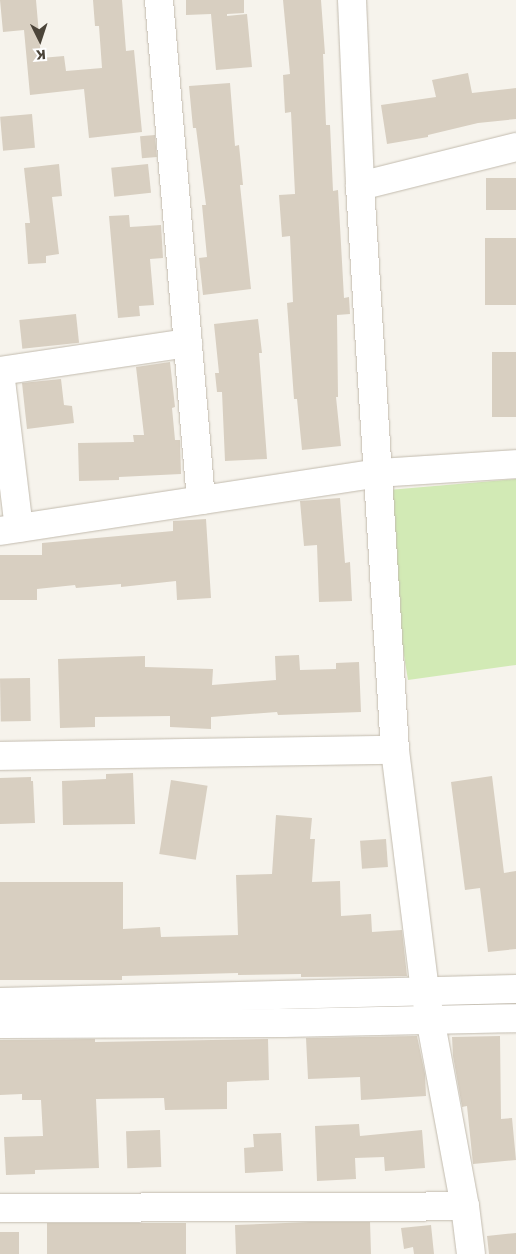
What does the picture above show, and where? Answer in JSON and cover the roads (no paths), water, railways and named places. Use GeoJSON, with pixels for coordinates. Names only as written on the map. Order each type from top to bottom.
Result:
{"type":"FeatureCollection","features":[{"type":"Feature","properties":{"kind":"street"},"geometry":{"type":"LineString","coordinates":[[159,0],[201,500]]}},
{"type":"Feature","properties":{"kind":"street"},"geometry":{"type":"LineString","coordinates":[[352,0],[360,186],[395,750],[426,992],[465,1206],[471,1254]]}},
{"type":"Feature","properties":{"kind":"street"},"geometry":{"type":"LineString","coordinates":[[360,186],[516,147]]}},
{"type":"Feature","properties":{"kind":"street"},"geometry":{"type":"LineString","coordinates":[[188,343],[0,371],[10,529],[378,473],[516,464]]}},
{"type":"Feature","properties":{"kind":"street"},"geometry":{"type":"LineString","coordinates":[[0,756],[395,750]]}},
{"type":"Feature","properties":{"kind":"street"},"geometry":{"type":"LineString","coordinates":[[0,1002],[516,989]]}},
{"type":"Feature","properties":{"kind":"street"},"geometry":{"type":"LineString","coordinates":[[0,1024],[516,1018]]}},
{"type":"Feature","properties":{"kind":"street"},"geometry":{"type":"LineString","coordinates":[[0,1208],[465,1206]]}}]}
